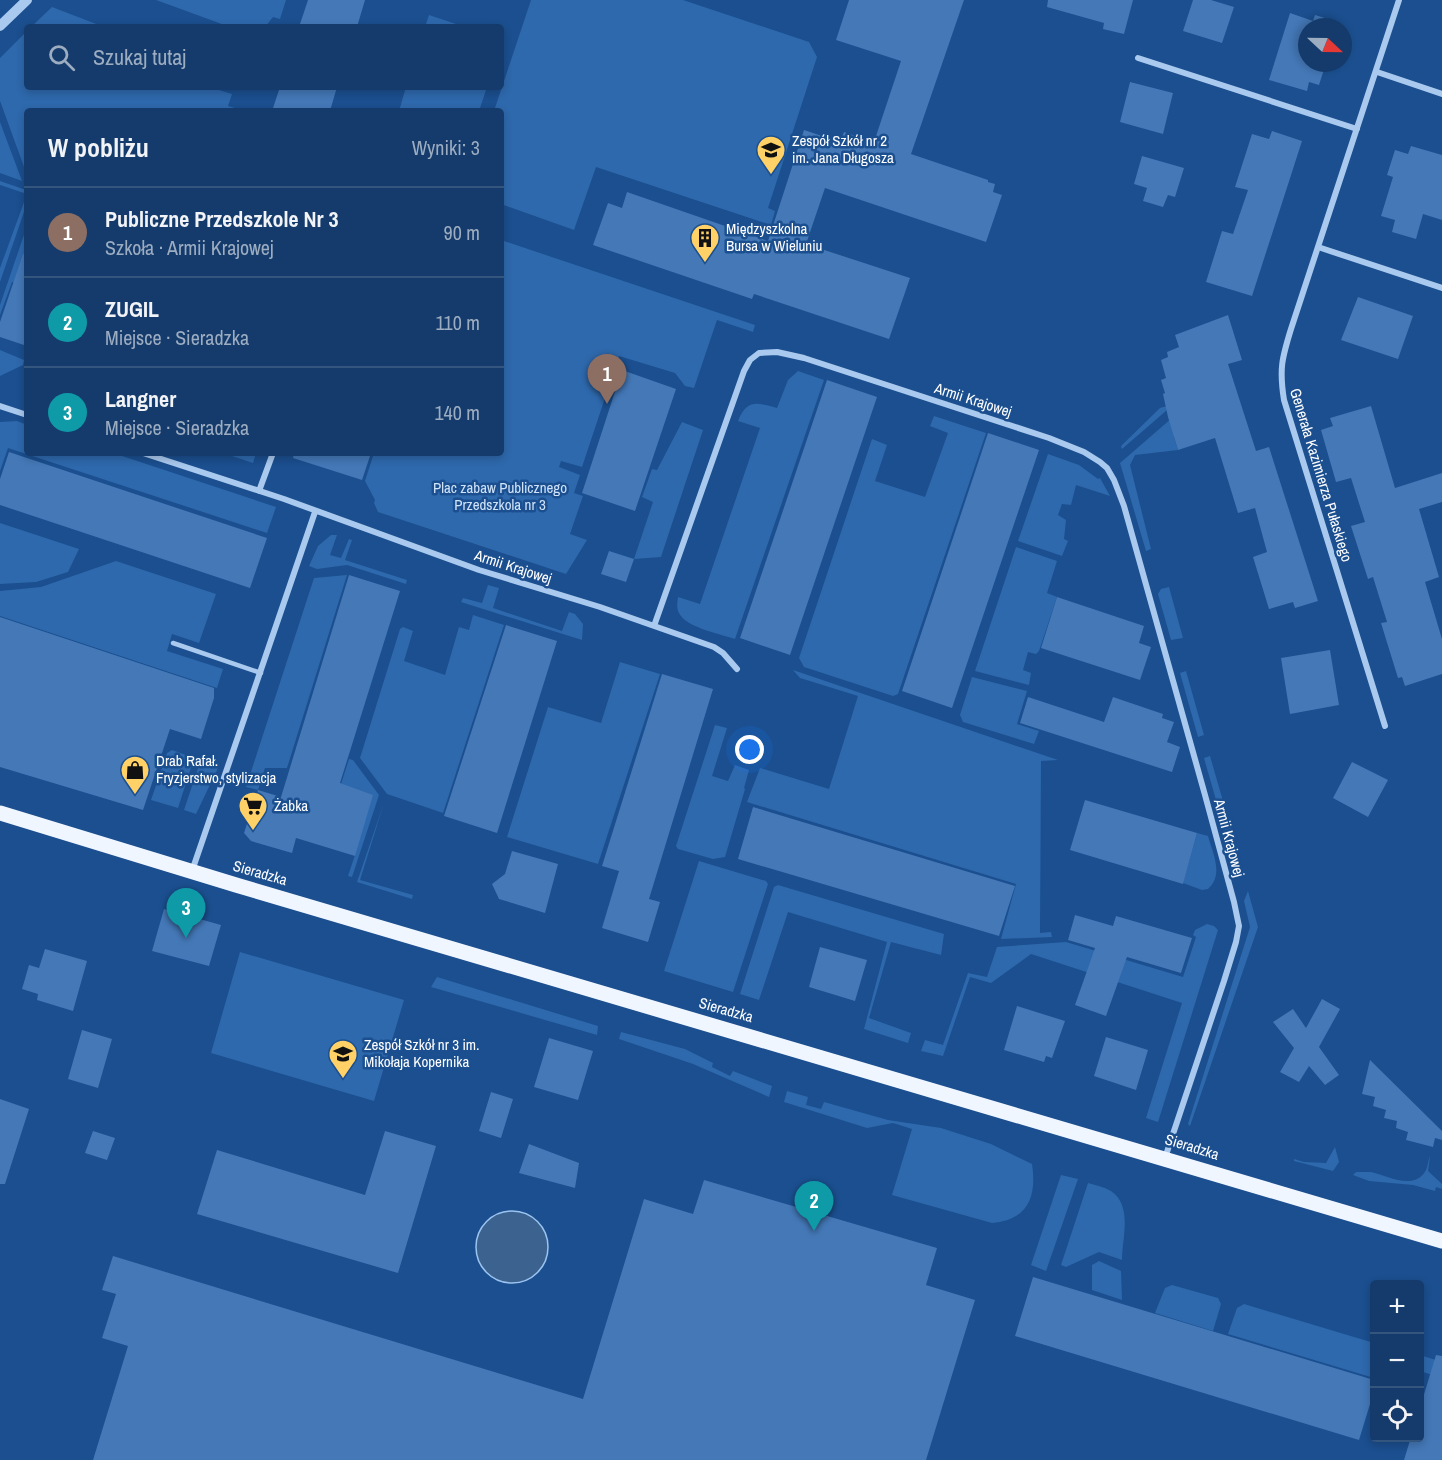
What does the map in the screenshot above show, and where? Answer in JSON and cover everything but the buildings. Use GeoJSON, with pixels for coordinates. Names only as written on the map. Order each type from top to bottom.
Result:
{"type":"FeatureCollection","features":[{"type":"Feature","properties":{"kind":"main road","name":"Sieradzka"},"geometry":{"type":"LineString","coordinates":[[0,813],[1442,1241]]}},
{"type":"Feature","properties":{"kind":"street"},"geometry":{"type":"LineString","coordinates":[[0,26],[27,0]]}},
{"type":"Feature","properties":{"kind":"street","name":"Generała Kazimierza Pułaskiego"},"geometry":{"type":"LineString","coordinates":[[1385,726],[1284,400],[1280,375],[1291,329],[1400,0]]}},
{"type":"Feature","properties":{"kind":"street"},"geometry":{"type":"LineString","coordinates":[[1138,58],[1357,129]]}},
{"type":"Feature","properties":{"kind":"street"},"geometry":{"type":"LineString","coordinates":[[1377,72],[1442,94]]}},
{"type":"Feature","properties":{"kind":"street"},"geometry":{"type":"LineString","coordinates":[[1318,247],[1442,288]]}},
{"type":"Feature","properties":{"kind":"street","name":"Armii Krajowej"},"geometry":{"type":"LineString","coordinates":[[152,456],[260,491],[479,570],[654,626],[744,371],[750,360],[759,353],[777,352],[804,358],[1049,438],[1084,452],[1100,462],[1107,468],[1120,492],[1214,827],[1239,926],[1224,981],[1166,1158]]}},
{"type":"Feature","properties":{"kind":"street"},"geometry":{"type":"LineString","coordinates":[[0,406],[24,414]]}},
{"type":"Feature","properties":{"kind":"street"},"geometry":{"type":"LineString","coordinates":[[260,491],[272,456]]}},
{"type":"Feature","properties":{"kind":"street"},"geometry":{"type":"LineString","coordinates":[[192,871],[315,512]]}},
{"type":"Feature","properties":{"kind":"street"},"geometry":{"type":"LineString","coordinates":[[654,626],[714,647],[723,653],[737,669]]}},
{"type":"Feature","properties":{"kind":"lane"},"geometry":{"type":"LineString","coordinates":[[172,643],[261,673]]}},
{"type":"Feature","properties":{"kind":"green space"},"geometry":{"type":"Polygon","coordinates":[[[156,0],[286,0],[280,19],[273,17],[267,24],[222,24],[156,0]]]}},
{"type":"Feature","properties":{"kind":"green space"},"geometry":{"type":"Polygon","coordinates":[[[531,0],[683,0],[809,42],[817,57],[768,208],[775,211],[771,225],[596,167],[574,230],[504,205],[504,108],[495,108],[501,90],[504,90],[504,81],[531,0]]]}},
{"type":"Feature","properties":{"kind":"green space"},"geometry":{"type":"Polygon","coordinates":[[[52,7],[96,24],[34,24],[52,7]]]}},
{"type":"Feature","properties":{"kind":"green space"},"geometry":{"type":"Polygon","coordinates":[[[429,15],[456,24],[426,24],[429,15]]]}},
{"type":"Feature","properties":{"kind":"green space"},"geometry":{"type":"Polygon","coordinates":[[[24,34],[24,90],[219,90],[232,94],[228,106],[235,108],[24,108],[24,167],[0,101],[0,58],[24,34]]]}},
{"type":"Feature","properties":{"kind":"green space"},"geometry":{"type":"Polygon","coordinates":[[[405,90],[486,90],[480,108],[400,108],[405,90]]]}},
{"type":"Feature","properties":{"kind":"green space"},"geometry":{"type":"Polygon","coordinates":[[[0,122],[22,181],[0,173],[0,122]]]}},
{"type":"Feature","properties":{"kind":"green space"},"geometry":{"type":"Polygon","coordinates":[[[0,181],[24,189],[24,193],[0,185],[0,181]]]}},
{"type":"Feature","properties":{"kind":"green space"},"geometry":{"type":"Polygon","coordinates":[[[24,202],[24,212],[0,282],[0,268],[24,202]]]}},
{"type":"Feature","properties":{"kind":"green space"},"geometry":{"type":"Polygon","coordinates":[[[24,235],[24,286],[12,282],[0,315],[0,305],[24,235]]]}},
{"type":"Feature","properties":{"kind":"green space","name":"Plac zabaw Publicznego Przedszkola nr 3"},"geometry":{"type":"Polygon","coordinates":[[[504,241],[755,325],[753,332],[717,320],[694,388],[685,386],[675,373],[619,356],[582,467],[561,461],[559,467],[580,475],[574,493],[583,496],[570,534],[587,540],[566,574],[378,512],[375,500],[365,481],[373,456],[504,456],[504,241]]]}},
{"type":"Feature","properties":{"kind":"green space"},"geometry":{"type":"Polygon","coordinates":[[[0,350],[24,360],[23,365],[0,376],[0,350]]]}},
{"type":"Feature","properties":{"kind":"green space"},"geometry":{"type":"Polygon","coordinates":[[[798,371],[824,380],[735,639],[706,630],[685,620],[679,614],[678,597],[700,604],[760,428],[738,421],[741,414],[749,405],[754,404],[777,408],[788,380],[798,371]]]}},
{"type":"Feature","properties":{"kind":"green space"},"geometry":{"type":"Polygon","coordinates":[[[1174,404],[1122,449],[1121,446],[1160,408],[1174,404]]]}},
{"type":"Feature","properties":{"kind":"green space"},"geometry":{"type":"Polygon","coordinates":[[[1180,411],[1174,437],[1178,450],[1135,455],[1130,465],[1151,549],[1146,551],[1120,463],[1180,411]]]}},
{"type":"Feature","properties":{"kind":"green space"},"geometry":{"type":"Polygon","coordinates":[[[934,416],[986,433],[898,694],[893,696],[804,667],[799,658],[872,439],[887,445],[875,481],[925,497],[948,433],[930,426],[934,416]]]}},
{"type":"Feature","properties":{"kind":"green space"},"geometry":{"type":"Polygon","coordinates":[[[17,421],[24,424],[24,453],[8,448],[0,471],[0,422],[17,421]]]}},
{"type":"Feature","properties":{"kind":"green space"},"geometry":{"type":"Polygon","coordinates":[[[682,422],[703,430],[661,557],[634,559],[653,502],[642,497],[652,469],[657,470],[682,422]]]}},
{"type":"Feature","properties":{"kind":"green space"},"geometry":{"type":"Polygon","coordinates":[[[1048,454],[1079,465],[1098,479],[1100,478],[1110,496],[1076,485],[1071,505],[1062,504],[1058,515],[1066,520],[1064,539],[1068,541],[1062,556],[1018,541],[1048,454]]]}},
{"type":"Feature","properties":{"kind":"green space"},"geometry":{"type":"Polygon","coordinates":[[[32,456],[122,456],[276,507],[267,533],[32,456]]]}},
{"type":"Feature","properties":{"kind":"green space"},"geometry":{"type":"Polygon","coordinates":[[[232,456],[255,456],[253,463],[232,456]]]}},
{"type":"Feature","properties":{"kind":"green space"},"geometry":{"type":"Polygon","coordinates":[[[0,523],[79,549],[68,572],[36,582],[0,584],[0,523]]]}},
{"type":"Feature","properties":{"kind":"green space"},"geometry":{"type":"Polygon","coordinates":[[[331,535],[337,535],[330,555],[341,558],[349,539],[352,540],[345,560],[407,580],[406,584],[347,565],[317,569],[309,566],[318,546],[331,535]]]}},
{"type":"Feature","properties":{"kind":"green space"},"geometry":{"type":"Polygon","coordinates":[[[1016,547],[1057,561],[1047,593],[1057,597],[1039,651],[1036,654],[1028,652],[1023,670],[1031,673],[1029,685],[975,671],[1016,547]]]}},
{"type":"Feature","properties":{"kind":"green space"},"geometry":{"type":"Polygon","coordinates":[[[116,561],[216,594],[199,643],[172,634],[167,651],[223,669],[217,688],[0,616],[0,591],[41,587],[116,561]]]}},
{"type":"Feature","properties":{"kind":"green space"},"geometry":{"type":"Polygon","coordinates":[[[347,575],[287,768],[265,768],[258,790],[246,787],[314,578],[347,575]]]}},
{"type":"Feature","properties":{"kind":"green space"},"geometry":{"type":"Polygon","coordinates":[[[488,585],[499,588],[493,608],[562,631],[569,612],[575,614],[583,624],[582,640],[461,602],[463,598],[482,603],[488,585]]]}},
{"type":"Feature","properties":{"kind":"green space"},"geometry":{"type":"Polygon","coordinates":[[[1169,587],[1183,638],[1171,640],[1158,594],[1161,589],[1169,587]]]}},
{"type":"Feature","properties":{"kind":"green space"},"geometry":{"type":"Polygon","coordinates":[[[473,615],[504,625],[443,813],[387,794],[360,758],[400,629],[403,627],[413,631],[404,661],[445,675],[459,627],[469,630],[473,615]]]}},
{"type":"Feature","properties":{"kind":"green space"},"geometry":{"type":"Polygon","coordinates":[[[620,662],[660,674],[598,864],[507,837],[548,707],[601,723],[620,662]]]}},
{"type":"Feature","properties":{"kind":"green space"},"geometry":{"type":"Polygon","coordinates":[[[793,670],[1058,760],[1041,761],[1040,933],[1051,932],[1052,937],[1001,939],[1016,884],[747,802],[760,768],[829,789],[858,696],[800,678],[793,670]]]}},
{"type":"Feature","properties":{"kind":"green space"},"geometry":{"type":"Polygon","coordinates":[[[1186,671],[1204,735],[1198,737],[1180,673],[1186,671]]]}},
{"type":"Feature","properties":{"kind":"green space"},"geometry":{"type":"Polygon","coordinates":[[[972,677],[1027,691],[1017,724],[1039,731],[1034,744],[963,722],[960,715],[972,677]]]}},
{"type":"Feature","properties":{"kind":"green space"},"geometry":{"type":"Polygon","coordinates":[[[715,725],[727,728],[712,776],[728,781],[735,765],[749,770],[725,857],[713,859],[678,849],[676,846],[715,725]]]}},
{"type":"Feature","properties":{"kind":"green space"},"geometry":{"type":"Polygon","coordinates":[[[172,750],[189,756],[193,761],[178,808],[151,800],[167,753],[172,750]]]}},
{"type":"Feature","properties":{"kind":"green space"},"geometry":{"type":"Polygon","coordinates":[[[1210,756],[1238,853],[1230,849],[1204,758],[1210,756]]]}},
{"type":"Feature","properties":{"kind":"green space"},"geometry":{"type":"Polygon","coordinates":[[[349,759],[353,760],[379,795],[352,877],[348,876],[355,855],[341,784],[349,759]]]}},
{"type":"Feature","properties":{"kind":"green space"},"geometry":{"type":"Polygon","coordinates":[[[200,762],[218,768],[196,814],[184,810],[200,762]]]}},
{"type":"Feature","properties":{"kind":"green space"},"geometry":{"type":"Polygon","coordinates":[[[384,803],[360,880],[413,895],[412,899],[357,882],[384,803]]]}},
{"type":"Feature","properties":{"kind":"green space"},"geometry":{"type":"Polygon","coordinates":[[[1197,833],[1208,836],[1216,864],[1213,883],[1208,889],[1202,890],[1183,883],[1197,833]]]}},
{"type":"Feature","properties":{"kind":"green space"},"geometry":{"type":"Polygon","coordinates":[[[699,861],[766,881],[768,884],[733,992],[664,971],[699,861]]]}},
{"type":"Feature","properties":{"kind":"green space"},"geometry":{"type":"Polygon","coordinates":[[[778,885],[944,934],[941,955],[891,942],[869,1018],[911,1033],[908,1043],[864,1029],[887,942],[788,912],[759,1000],[740,994],[774,887],[778,885]]]}},
{"type":"Feature","properties":{"kind":"green space"},"geometry":{"type":"Polygon","coordinates":[[[1248,891],[1258,927],[1190,1126],[1188,1124],[1250,927],[1244,901],[1248,891]]]}},
{"type":"Feature","properties":{"kind":"green space"},"geometry":{"type":"Polygon","coordinates":[[[1207,924],[1218,930],[1158,1122],[1146,1118],[1182,1003],[1031,954],[991,983],[970,977],[943,1056],[921,1051],[925,1040],[943,1045],[968,973],[987,977],[997,947],[1066,942],[1183,977],[1196,937],[1193,935],[1195,930],[1207,924]]]}},
{"type":"Feature","properties":{"kind":"green space"},"geometry":{"type":"Polygon","coordinates":[[[240,952],[404,1000],[374,1101],[211,1053],[240,952]]]}},
{"type":"Feature","properties":{"kind":"green space"},"geometry":{"type":"Polygon","coordinates":[[[437,977],[598,1026],[597,1035],[431,987],[437,977]]]}},
{"type":"Feature","properties":{"kind":"green space"},"geometry":{"type":"Polygon","coordinates":[[[621,1032],[685,1049],[713,1063],[712,1067],[730,1076],[733,1071],[772,1086],[769,1097],[693,1064],[619,1039],[621,1032]]]}},
{"type":"Feature","properties":{"kind":"green space"},"geometry":{"type":"Polygon","coordinates":[[[787,1091],[808,1097],[806,1105],[821,1109],[824,1102],[888,1120],[941,1128],[991,1144],[1032,1164],[1033,1187],[1027,1205],[1014,1217],[992,1223],[892,1195],[912,1129],[893,1123],[867,1128],[784,1102],[787,1091]]]}},
{"type":"Feature","properties":{"kind":"green space"},"geometry":{"type":"Polygon","coordinates":[[[1335,1147],[1339,1162],[1333,1171],[1294,1161],[1294,1159],[1326,1163],[1335,1147]]]}},
{"type":"Feature","properties":{"kind":"green space"},"geometry":{"type":"Polygon","coordinates":[[[1430,1156],[1428,1171],[1442,1184],[1442,1189],[1436,1187],[1435,1191],[1413,1185],[1369,1181],[1353,1175],[1356,1172],[1371,1172],[1400,1180],[1415,1180],[1421,1177],[1426,1170],[1430,1156]]]}},
{"type":"Feature","properties":{"kind":"green space"},"geometry":{"type":"Polygon","coordinates":[[[1061,1175],[1078,1179],[1046,1271],[1031,1265],[1061,1175]]]}},
{"type":"Feature","properties":{"kind":"green space"},"geometry":{"type":"Polygon","coordinates":[[[1088,1183],[1111,1191],[1122,1205],[1125,1223],[1122,1260],[1099,1252],[1066,1267],[1061,1265],[1088,1183]]]}},
{"type":"Feature","properties":{"kind":"green space"},"geometry":{"type":"Polygon","coordinates":[[[1099,1261],[1121,1271],[1122,1300],[1092,1290],[1092,1265],[1099,1261]]]}},
{"type":"Feature","properties":{"kind":"green space"},"geometry":{"type":"Polygon","coordinates":[[[1172,1285],[1218,1298],[1221,1304],[1213,1331],[1155,1313],[1165,1288],[1172,1285]]]}},
{"type":"Feature","properties":{"kind":"green space"},"geometry":{"type":"Polygon","coordinates":[[[1244,1304],[1370,1342],[1370,1377],[1228,1334],[1237,1308],[1244,1304]]]}},
{"type":"Feature","properties":{"kind":"green space"},"geometry":{"type":"Polygon","coordinates":[[[1424,1356],[1442,1362],[1442,1378],[1424,1372],[1424,1356]]]}},
{"type":"Feature","properties":{"kind":"shaded area"},"geometry":{"type":"Polygon","coordinates":[[[512,1211],[526,1214],[538,1221],[545,1233],[548,1247],[545,1261],[538,1273],[526,1280],[512,1283],[498,1280],[486,1273],[479,1261],[476,1247],[479,1233],[486,1221],[498,1214],[512,1211]]]}},
{"type":"Feature","properties":{"kind":"place","name":"Zespół Szkół nr 2 im. Jana Długosza"},"geometry":{"type":"Point","coordinates":[771,176]}},
{"type":"Feature","properties":{"kind":"place","name":"Międzyszkolna Bursa w Wieluniu"},"geometry":{"type":"Point","coordinates":[705,264]}},
{"type":"Feature","properties":{"kind":"place","name":"Publiczne Przedszkole Nr 3"},"geometry":{"type":"Point","coordinates":[607,404]}},
{"type":"Feature","properties":{"kind":"place","name":"Drab Rafał. Fryzjerstwo, stylizacja"},"geometry":{"type":"Point","coordinates":[135,796]}},
{"type":"Feature","properties":{"kind":"place","name":"Żabka"},"geometry":{"type":"Point","coordinates":[253,832]}},
{"type":"Feature","properties":{"kind":"place","name":"Langner"},"geometry":{"type":"Point","coordinates":[186,938]}},
{"type":"Feature","properties":{"kind":"place","name":"Zespół Szkół nr 3 im. Mikołaja Kopernika"},"geometry":{"type":"Point","coordinates":[343,1080]}},
{"type":"Feature","properties":{"kind":"place","name":"ZUGIL"},"geometry":{"type":"Point","coordinates":[814,1231]}}]}
